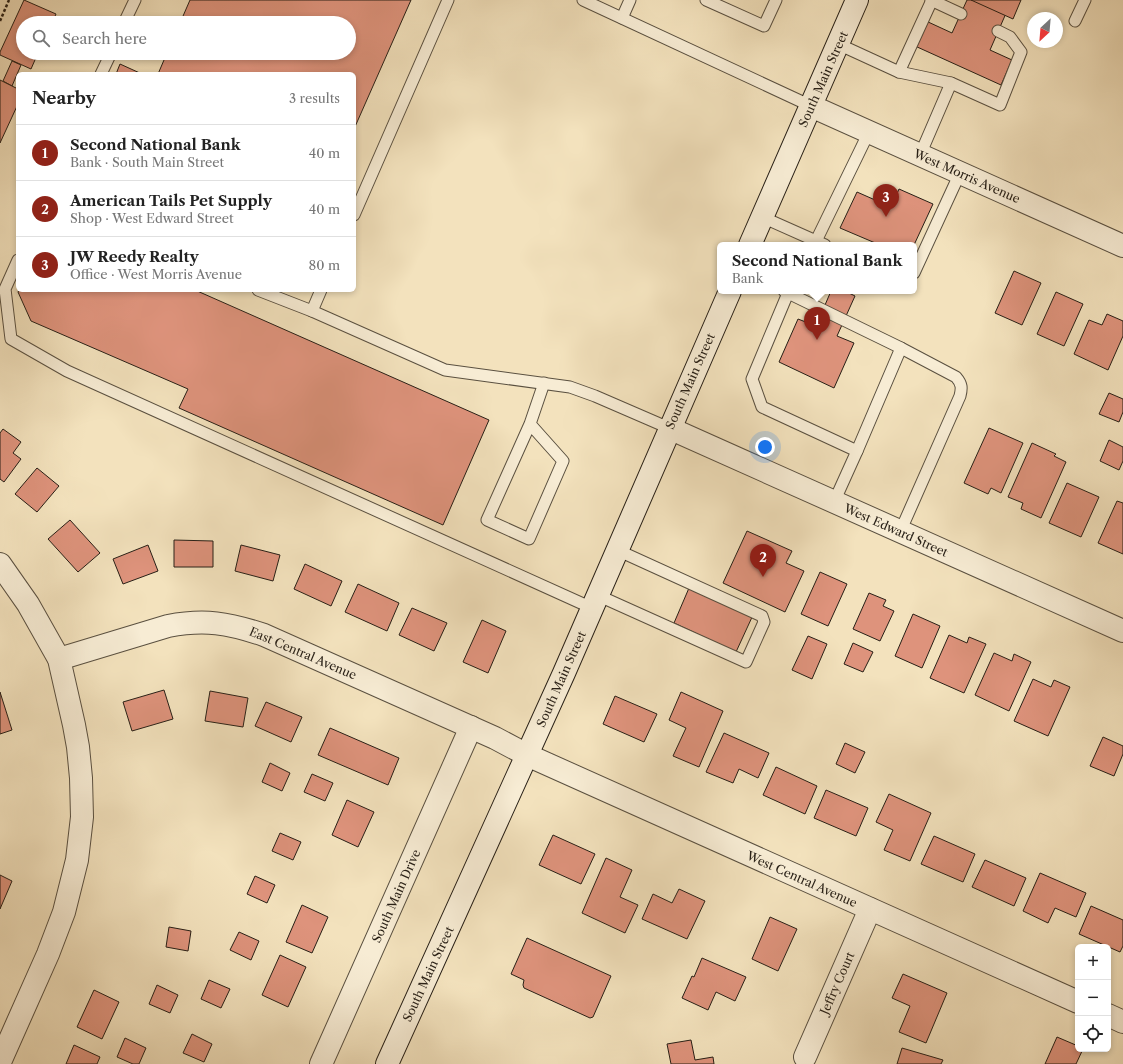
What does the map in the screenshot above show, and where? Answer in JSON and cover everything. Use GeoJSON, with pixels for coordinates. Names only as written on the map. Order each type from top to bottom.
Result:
{"type":"FeatureCollection","features":[{"type":"Feature","properties":{"kind":"street","name":"South Main Street"},"geometry":{"type":"LineString","coordinates":[[751,242],[858,0]]}},
{"type":"Feature","properties":{"kind":"street","name":"West Morris Avenue"},"geometry":{"type":"LineString","coordinates":[[811,106],[1123,246]]}},
{"type":"Feature","properties":{"kind":"street","name":"South Main Street"},"geometry":{"type":"LineString","coordinates":[[387,1064],[527,755],[729,294]]}},
{"type":"Feature","properties":{"kind":"street","name":"West Edward Street"},"geometry":{"type":"LineString","coordinates":[[669,428],[1123,631]]}},
{"type":"Feature","properties":{"kind":"street"},"geometry":{"type":"LineString","coordinates":[[0,564],[28,604],[59,659],[74,725],[81,778],[82,817],[77,860],[64,912],[48,954],[0,1062]]}},
{"type":"Feature","properties":{"kind":"street","name":"East Central Avenue"},"geometry":{"type":"LineString","coordinates":[[59,659],[168,626],[184,623],[215,622],[238,626],[264,635],[471,727],[527,755]]}},
{"type":"Feature","properties":{"kind":"street","name":"South Main Drive"},"geometry":{"type":"LineString","coordinates":[[321,1064],[471,727]]}},
{"type":"Feature","properties":{"kind":"street","name":"West Central Avenue"},"geometry":{"type":"LineString","coordinates":[[527,755],[1075,1001]]}},
{"type":"Feature","properties":{"kind":"street","name":"Jeffry Court"},"geometry":{"type":"LineString","coordinates":[[804,1057],[870,909]]}},
{"type":"Feature","properties":{"kind":"street"},"geometry":{"type":"LineString","coordinates":[[1110,1016],[1123,1022]]}},
{"type":"Feature","properties":{"kind":"lane"},"geometry":{"type":"LineString","coordinates":[[127,16],[135,0]]}},
{"type":"Feature","properties":{"kind":"lane"},"geometry":{"type":"LineString","coordinates":[[356,203],[448,0]]}},
{"type":"Feature","properties":{"kind":"lane"},"geometry":{"type":"LineString","coordinates":[[583,0],[811,106]]}},
{"type":"Feature","properties":{"kind":"lane"},"geometry":{"type":"LineString","coordinates":[[622,18],[630,0]]}},
{"type":"Feature","properties":{"kind":"lane"},"geometry":{"type":"LineString","coordinates":[[706,0],[764,26],[776,0]]}},
{"type":"Feature","properties":{"kind":"lane"},"geometry":{"type":"LineString","coordinates":[[899,72],[931,0],[961,14]]}},
{"type":"Feature","properties":{"kind":"lane"},"geometry":{"type":"LineString","coordinates":[[1075,21],[1085,0]]}},
{"type":"Feature","properties":{"kind":"lane"},"geometry":{"type":"LineString","coordinates":[[838,44],[899,72],[951,83],[1000,105],[1022,52],[1010,37],[998,31]]}},
{"type":"Feature","properties":{"kind":"lane"},"geometry":{"type":"LineString","coordinates":[[103,72],[108,60]]}},
{"type":"Feature","properties":{"kind":"lane"},"geometry":{"type":"LineString","coordinates":[[920,155],[951,83]]}},
{"type":"Feature","properties":{"kind":"lane"},"geometry":{"type":"LineString","coordinates":[[821,242],[869,132]]}},
{"type":"Feature","properties":{"kind":"lane"},"geometry":{"type":"LineString","coordinates":[[917,266],[960,173]]}},
{"type":"Feature","properties":{"kind":"lane"},"geometry":{"type":"LineString","coordinates":[[762,217],[819,242]]}},
{"type":"Feature","properties":{"kind":"lane"},"geometry":{"type":"LineString","coordinates":[[16,264],[5,289],[11,339],[67,371],[594,602],[746,662],[764,622],[762,616],[617,550]]}},
{"type":"Feature","properties":{"kind":"lane"},"geometry":{"type":"LineString","coordinates":[[263,292],[312,311],[444,370],[570,387],[595,396],[669,428]]}},
{"type":"Feature","properties":{"kind":"lane"},"geometry":{"type":"LineString","coordinates":[[312,311],[320,292]]}},
{"type":"Feature","properties":{"kind":"lane"},"geometry":{"type":"LineString","coordinates":[[785,294],[752,379],[762,407],[856,451]]}},
{"type":"Feature","properties":{"kind":"lane"},"geometry":{"type":"LineString","coordinates":[[790,294],[902,348],[956,377],[960,382],[962,389],[960,396],[900,532]]}},
{"type":"Feature","properties":{"kind":"lane"},"geometry":{"type":"LineString","coordinates":[[834,502],[902,348]]}},
{"type":"Feature","properties":{"kind":"lane"},"geometry":{"type":"LineString","coordinates":[[530,424],[564,461],[529,539],[487,520],[530,424],[544,384]]}},
{"type":"Feature","properties":{"kind":"path"},"geometry":{"type":"LineString","coordinates":[[0,21],[9,0]]}},
{"type":"Feature","properties":{"kind":"building"},"geometry":{"type":"Polygon","coordinates":[[[24,0],[56,14],[55,16],[17,16],[24,0]]]}},
{"type":"Feature","properties":{"kind":"building"},"geometry":{"type":"Polygon","coordinates":[[[190,0],[411,0],[356,124],[356,72],[159,72],[164,60],[356,60],[356,16],[183,16],[190,0]]]}},
{"type":"Feature","properties":{"kind":"building"},"geometry":{"type":"Polygon","coordinates":[[[967,0],[982,0],[1007,11],[990,50],[1012,60],[1001,85],[915,46],[926,21],[952,33],[967,0]]]}},
{"type":"Feature","properties":{"kind":"building"},"geometry":{"type":"Polygon","coordinates":[[[971,0],[1021,0],[1013,19],[971,0]]]}},
{"type":"Feature","properties":{"kind":"building"},"geometry":{"type":"Polygon","coordinates":[[[16,17],[16,60],[35,60],[31,69],[0,55],[16,17]]]}},
{"type":"Feature","properties":{"kind":"building"},"geometry":{"type":"Polygon","coordinates":[[[12,61],[21,65],[18,72],[16,72],[16,77],[12,86],[3,81],[12,61]]]}},
{"type":"Feature","properties":{"kind":"building"},"geometry":{"type":"Polygon","coordinates":[[[120,64],[138,72],[117,72],[120,64]]]}},
{"type":"Feature","properties":{"kind":"building"},"geometry":{"type":"Polygon","coordinates":[[[0,80],[16,88],[16,108],[0,143],[0,80]]]}},
{"type":"Feature","properties":{"kind":"building"},"geometry":{"type":"Polygon","coordinates":[[[899,189],[933,204],[915,242],[873,242],[840,228],[857,192],[891,207],[899,189]]]}},
{"type":"Feature","properties":{"kind":"building"},"geometry":{"type":"Polygon","coordinates":[[[1014,271],[1041,283],[1022,325],[995,313],[1014,271]]]}},
{"type":"Feature","properties":{"kind":"building"},"geometry":{"type":"Polygon","coordinates":[[[18,292],[200,292],[489,420],[443,525],[179,408],[188,389],[31,321],[18,292]]]}},
{"type":"Feature","properties":{"kind":"building"},"geometry":{"type":"Polygon","coordinates":[[[1056,292],[1083,304],[1064,346],[1037,334],[1056,292]]]}},
{"type":"Feature","properties":{"kind":"building"},"geometry":{"type":"Polygon","coordinates":[[[830,294],[851,294],[855,296],[837,336],[854,343],[834,388],[779,362],[798,319],[816,326],[830,294]]]}},
{"type":"Feature","properties":{"kind":"building"},"geometry":{"type":"Polygon","coordinates":[[[1107,314],[1123,321],[1123,336],[1108,370],[1074,354],[1089,320],[1102,325],[1107,314]]]}},
{"type":"Feature","properties":{"kind":"building"},"geometry":{"type":"Polygon","coordinates":[[[1109,393],[1123,399],[1123,412],[1119,422],[1099,414],[1109,393]]]}},
{"type":"Feature","properties":{"kind":"building"},"geometry":{"type":"Polygon","coordinates":[[[989,428],[1023,443],[1001,493],[991,488],[988,494],[964,483],[989,428]]]}},
{"type":"Feature","properties":{"kind":"building"},"geometry":{"type":"Polygon","coordinates":[[[3,429],[21,442],[13,453],[21,459],[4,482],[0,479],[0,433],[3,429]]]}},
{"type":"Feature","properties":{"kind":"building"},"geometry":{"type":"Polygon","coordinates":[[[1109,440],[1123,447],[1123,461],[1119,470],[1100,461],[1109,440]]]}},
{"type":"Feature","properties":{"kind":"building"},"geometry":{"type":"Polygon","coordinates":[[[1032,443],[1056,454],[1054,456],[1066,462],[1041,518],[1021,509],[1023,503],[1008,497],[1032,443]]]}},
{"type":"Feature","properties":{"kind":"building"},"geometry":{"type":"Polygon","coordinates":[[[37,468],[59,486],[37,512],[15,494],[37,468]]]}},
{"type":"Feature","properties":{"kind":"building"},"geometry":{"type":"Polygon","coordinates":[[[1067,483],[1099,497],[1081,537],[1049,523],[1067,483]]]}},
{"type":"Feature","properties":{"kind":"building"},"geometry":{"type":"Polygon","coordinates":[[[1117,501],[1123,503],[1123,554],[1098,543],[1117,501]]]}},
{"type":"Feature","properties":{"kind":"building"},"geometry":{"type":"Polygon","coordinates":[[[70,520],[100,553],[78,572],[48,539],[70,520]]]}},
{"type":"Feature","properties":{"kind":"building"},"geometry":{"type":"Polygon","coordinates":[[[747,531],[792,551],[786,563],[804,571],[785,612],[723,583],[747,531]]]}},
{"type":"Feature","properties":{"kind":"building"},"geometry":{"type":"Polygon","coordinates":[[[174,540],[213,541],[213,567],[174,567],[174,540]]]}},
{"type":"Feature","properties":{"kind":"building"},"geometry":{"type":"Polygon","coordinates":[[[148,545],[158,571],[123,584],[113,559],[148,545]]]}},
{"type":"Feature","properties":{"kind":"building"},"geometry":{"type":"Polygon","coordinates":[[[241,545],[280,555],[273,581],[235,571],[241,545]]]}},
{"type":"Feature","properties":{"kind":"building"},"geometry":{"type":"Polygon","coordinates":[[[305,564],[342,581],[331,606],[294,589],[305,564]]]}},
{"type":"Feature","properties":{"kind":"building"},"geometry":{"type":"Polygon","coordinates":[[[820,572],[847,584],[828,626],[801,614],[820,572]]]}},
{"type":"Feature","properties":{"kind":"building"},"geometry":{"type":"Polygon","coordinates":[[[358,584],[399,603],[387,631],[345,612],[358,584]]]}},
{"type":"Feature","properties":{"kind":"building"},"geometry":{"type":"Polygon","coordinates":[[[689,588],[753,615],[736,652],[674,623],[689,588]]]}},
{"type":"Feature","properties":{"kind":"building"},"geometry":{"type":"Polygon","coordinates":[[[869,593],[886,600],[883,606],[894,611],[880,641],[853,629],[869,593]]]}},
{"type":"Feature","properties":{"kind":"building"},"geometry":{"type":"Polygon","coordinates":[[[412,608],[447,623],[434,651],[399,635],[412,608]]]}},
{"type":"Feature","properties":{"kind":"building"},"geometry":{"type":"Polygon","coordinates":[[[913,614],[940,626],[922,668],[895,656],[913,614]]]}},
{"type":"Feature","properties":{"kind":"building"},"geometry":{"type":"Polygon","coordinates":[[[482,620],[506,631],[488,673],[463,662],[482,620]]]}},
{"type":"Feature","properties":{"kind":"building"},"geometry":{"type":"Polygon","coordinates":[[[949,635],[967,643],[969,637],[986,644],[964,693],[930,678],[949,635]]]}},
{"type":"Feature","properties":{"kind":"building"},"geometry":{"type":"Polygon","coordinates":[[[808,636],[827,644],[812,679],[792,670],[808,636]]]}},
{"type":"Feature","properties":{"kind":"building"},"geometry":{"type":"Polygon","coordinates":[[[853,643],[873,652],[863,672],[844,664],[853,643]]]}},
{"type":"Feature","properties":{"kind":"building"},"geometry":{"type":"Polygon","coordinates":[[[994,653],[1012,661],[1014,654],[1031,662],[1009,711],[975,695],[994,653]]]}},
{"type":"Feature","properties":{"kind":"building"},"geometry":{"type":"Polygon","coordinates":[[[1033,679],[1051,687],[1054,680],[1070,687],[1048,736],[1014,721],[1033,679]]]}},
{"type":"Feature","properties":{"kind":"building"},"geometry":{"type":"Polygon","coordinates":[[[164,690],[173,719],[132,731],[123,702],[164,690]]]}},
{"type":"Feature","properties":{"kind":"building"},"geometry":{"type":"Polygon","coordinates":[[[210,691],[248,698],[243,727],[205,721],[210,691]]]}},
{"type":"Feature","properties":{"kind":"building"},"geometry":{"type":"Polygon","coordinates":[[[0,692],[12,730],[0,734],[0,692]]]}},
{"type":"Feature","properties":{"kind":"building"},"geometry":{"type":"Polygon","coordinates":[[[681,692],[723,711],[699,767],[673,756],[686,728],[669,720],[681,692]]]}},
{"type":"Feature","properties":{"kind":"building"},"geometry":{"type":"Polygon","coordinates":[[[615,696],[657,714],[644,742],[603,724],[615,696]]]}},
{"type":"Feature","properties":{"kind":"building"},"geometry":{"type":"Polygon","coordinates":[[[266,702],[302,717],[291,742],[255,726],[266,702]]]}},
{"type":"Feature","properties":{"kind":"building"},"geometry":{"type":"Polygon","coordinates":[[[330,728],[399,758],[388,785],[318,755],[330,728]]]}},
{"type":"Feature","properties":{"kind":"building"},"geometry":{"type":"Polygon","coordinates":[[[724,733],[769,753],[758,778],[739,769],[733,783],[706,772],[724,733]]]}},
{"type":"Feature","properties":{"kind":"building"},"geometry":{"type":"Polygon","coordinates":[[[1103,737],[1123,746],[1123,754],[1114,776],[1090,766],[1103,737]]]}},
{"type":"Feature","properties":{"kind":"building"},"geometry":{"type":"Polygon","coordinates":[[[845,743],[865,752],[855,773],[836,764],[845,743]]]}},
{"type":"Feature","properties":{"kind":"building"},"geometry":{"type":"Polygon","coordinates":[[[270,763],[290,773],[282,791],[262,782],[270,763]]]}},
{"type":"Feature","properties":{"kind":"building"},"geometry":{"type":"Polygon","coordinates":[[[776,767],[817,786],[805,814],[763,795],[776,767]]]}},
{"type":"Feature","properties":{"kind":"building"},"geometry":{"type":"Polygon","coordinates":[[[312,774],[333,783],[325,801],[304,792],[312,774]]]}},
{"type":"Feature","properties":{"kind":"building"},"geometry":{"type":"Polygon","coordinates":[[[826,790],[868,808],[856,836],[814,818],[826,790]]]}},
{"type":"Feature","properties":{"kind":"building"},"geometry":{"type":"Polygon","coordinates":[[[889,794],[931,813],[910,861],[884,850],[893,830],[876,822],[889,794]]]}},
{"type":"Feature","properties":{"kind":"building"},"geometry":{"type":"Polygon","coordinates":[[[347,800],[374,812],[358,847],[332,835],[347,800]]]}},
{"type":"Feature","properties":{"kind":"building"},"geometry":{"type":"Polygon","coordinates":[[[280,833],[301,842],[293,860],[272,851],[280,833]]]}},
{"type":"Feature","properties":{"kind":"building"},"geometry":{"type":"Polygon","coordinates":[[[553,835],[595,854],[581,884],[539,865],[553,835]]]}},
{"type":"Feature","properties":{"kind":"building"},"geometry":{"type":"Polygon","coordinates":[[[934,836],[975,854],[963,882],[921,864],[934,836]]]}},
{"type":"Feature","properties":{"kind":"building"},"geometry":{"type":"Polygon","coordinates":[[[606,858],[632,870],[620,897],[638,905],[625,933],[582,913],[606,858]]]}},
{"type":"Feature","properties":{"kind":"building"},"geometry":{"type":"Polygon","coordinates":[[[985,860],[1026,878],[1014,906],[972,887],[985,860]]]}},
{"type":"Feature","properties":{"kind":"building"},"geometry":{"type":"Polygon","coordinates":[[[1040,873],[1086,893],[1076,917],[1055,908],[1048,923],[1023,911],[1040,873]]]}},
{"type":"Feature","properties":{"kind":"building"},"geometry":{"type":"Polygon","coordinates":[[[0,875],[12,881],[0,909],[0,875]]]}},
{"type":"Feature","properties":{"kind":"building"},"geometry":{"type":"Polygon","coordinates":[[[255,876],[275,885],[267,903],[247,894],[255,876]]]}},
{"type":"Feature","properties":{"kind":"building"},"geometry":{"type":"Polygon","coordinates":[[[679,889],[705,901],[687,939],[642,919],[653,894],[672,903],[679,889]]]}},
{"type":"Feature","properties":{"kind":"building"},"geometry":{"type":"Polygon","coordinates":[[[302,905],[328,917],[312,953],[286,942],[302,905]]]}},
{"type":"Feature","properties":{"kind":"building"},"geometry":{"type":"Polygon","coordinates":[[[1091,906],[1123,920],[1123,946],[1120,952],[1111,948],[1111,944],[1102,944],[1079,934],[1091,906]]]}},
{"type":"Feature","properties":{"kind":"building"},"geometry":{"type":"Polygon","coordinates":[[[770,917],[797,929],[778,971],[752,959],[770,917]]]}},
{"type":"Feature","properties":{"kind":"building"},"geometry":{"type":"Polygon","coordinates":[[[169,927],[191,931],[188,951],[166,947],[169,927]]]}},
{"type":"Feature","properties":{"kind":"building"},"geometry":{"type":"Polygon","coordinates":[[[239,932],[259,941],[251,960],[230,950],[239,932]]]}},
{"type":"Feature","properties":{"kind":"building"},"geometry":{"type":"Polygon","coordinates":[[[527,938],[611,976],[593,1017],[590,1018],[524,988],[524,980],[511,974],[527,938]]]}},
{"type":"Feature","properties":{"kind":"building"},"geometry":{"type":"Polygon","coordinates":[[[280,955],[306,967],[288,1007],[262,995],[280,955]]]}},
{"type":"Feature","properties":{"kind":"building"},"geometry":{"type":"Polygon","coordinates":[[[702,958],[746,977],[735,1001],[716,992],[708,1010],[682,998],[692,976],[694,977],[702,958]]]}},
{"type":"Feature","properties":{"kind":"building"},"geometry":{"type":"Polygon","coordinates":[[[903,974],[947,993],[926,1043],[899,1032],[910,1006],[892,998],[903,974]]]}},
{"type":"Feature","properties":{"kind":"building"},"geometry":{"type":"Polygon","coordinates":[[[209,980],[230,989],[221,1008],[201,999],[209,980]]]}},
{"type":"Feature","properties":{"kind":"building"},"geometry":{"type":"Polygon","coordinates":[[[157,985],[178,995],[170,1013],[149,1004],[157,985]]]}},
{"type":"Feature","properties":{"kind":"building"},"geometry":{"type":"Polygon","coordinates":[[[94,990],[119,1002],[102,1039],[77,1027],[94,990]]]}},
{"type":"Feature","properties":{"kind":"building"},"geometry":{"type":"Polygon","coordinates":[[[192,1034],[212,1044],[204,1062],[183,1053],[192,1034]]]}},
{"type":"Feature","properties":{"kind":"building"},"geometry":{"type":"Polygon","coordinates":[[[1057,1037],[1075,1045],[1075,1052],[1082,1052],[1076,1064],[1045,1064],[1057,1037]]]}},
{"type":"Feature","properties":{"kind":"building"},"geometry":{"type":"Polygon","coordinates":[[[125,1038],[146,1048],[139,1064],[133,1064],[117,1057],[125,1038]]]}},
{"type":"Feature","properties":{"kind":"building"},"geometry":{"type":"Polygon","coordinates":[[[691,1040],[695,1060],[713,1057],[714,1064],[671,1064],[667,1044],[691,1040]]]}},
{"type":"Feature","properties":{"kind":"building"},"geometry":{"type":"Polygon","coordinates":[[[74,1045],[100,1057],[97,1064],[66,1064],[74,1045]]]}},
{"type":"Feature","properties":{"kind":"building"},"geometry":{"type":"Polygon","coordinates":[[[902,1048],[943,1060],[941,1064],[897,1064],[902,1048]]]}},
{"type":"Feature","properties":{"kind":"place","name":"JW Reedy Realty"},"geometry":{"type":"Point","coordinates":[886,217]}},
{"type":"Feature","properties":{"kind":"place","name":"Second National Bank"},"geometry":{"type":"Point","coordinates":[817,340]}},
{"type":"Feature","properties":{"kind":"place","name":"American Tails Pet Supply"},"geometry":{"type":"Point","coordinates":[763,577]}}]}
